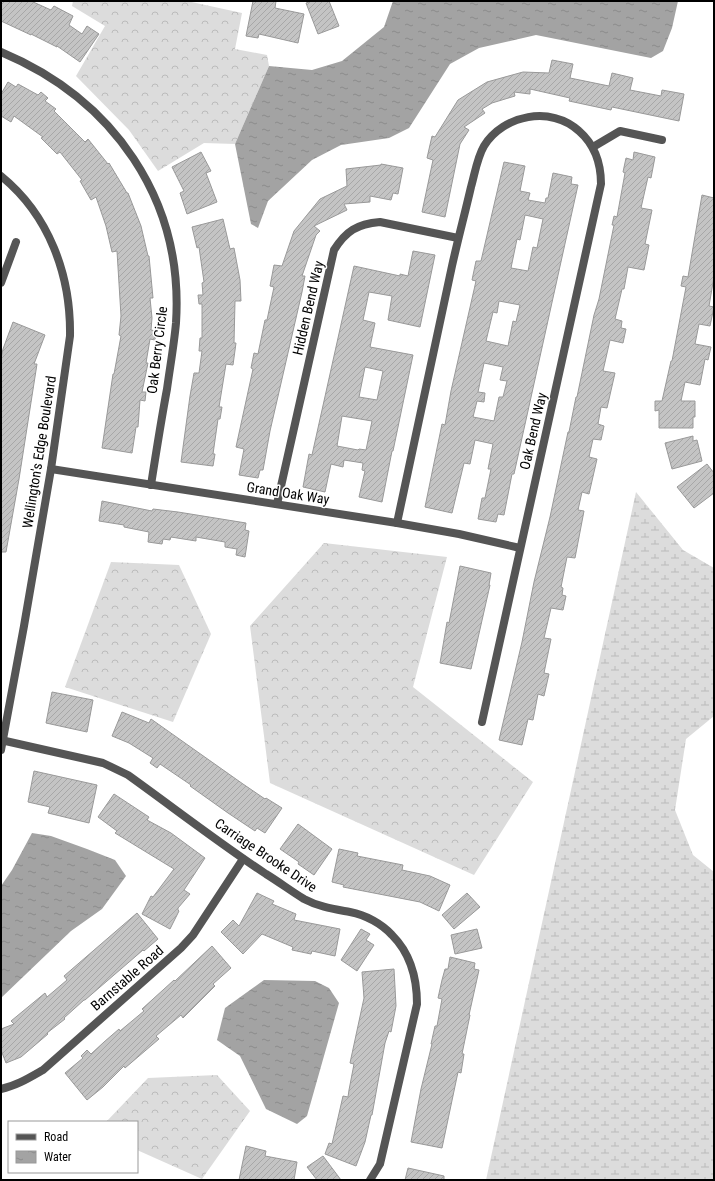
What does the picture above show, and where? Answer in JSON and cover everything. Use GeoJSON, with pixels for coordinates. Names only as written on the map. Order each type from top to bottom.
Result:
{"type":"FeatureCollection","features":[{"type":"Feature","properties":{"kind":"street","name":"Oak Berry Circle"},"geometry":{"type":"LineString","coordinates":[[1,52],[47,74],[68,89],[97,114],[122,141],[138,165],[160,213],[169,241],[173,264],[176,293],[176,322],[151,485]]}},
{"type":"Feature","properties":{"kind":"street","name":"Oak Bend Way"},"geometry":{"type":"LineString","coordinates":[[397,523],[458,238],[484,146],[501,128],[526,117],[540,116],[567,122],[587,138],[593,147],[599,159],[601,184],[482,722]]}},
{"type":"Feature","properties":{"kind":"street"},"geometry":{"type":"LineString","coordinates":[[593,147],[620,131],[662,140]]}},
{"type":"Feature","properties":{"kind":"street","name":"Wellington's Edge Boulevard"},"geometry":{"type":"LineString","coordinates":[[1,176],[24,199],[39,218],[49,236],[65,277],[71,321],[51,469],[1,750]]}},
{"type":"Feature","properties":{"kind":"street","name":"Hidden Bend Way"},"geometry":{"type":"LineString","coordinates":[[277,504],[334,250],[340,240],[359,226],[380,222],[458,238]]}},
{"type":"Feature","properties":{"kind":"street"},"geometry":{"type":"LineString","coordinates":[[1,283],[16,242]]}},
{"type":"Feature","properties":{"kind":"street","name":"Grand Oak Way"},"geometry":{"type":"LineString","coordinates":[[51,469],[397,523],[459,534],[520,548]]}},
{"type":"Feature","properties":{"kind":"street","name":"Carriage Brooke Drive"},"geometry":{"type":"LineString","coordinates":[[2,740],[103,763],[114,767],[128,775],[243,859],[305,899],[321,906],[352,912],[366,917],[379,924],[392,934],[409,957],[414,971],[417,988],[417,1004],[380,1164],[370,1180]]}},
{"type":"Feature","properties":{"kind":"street","name":"Barnstable Road"},"geometry":{"type":"LineString","coordinates":[[1,1090],[27,1080],[42,1070],[181,948],[193,935],[243,859]]}},
{"type":"Feature","properties":{"kind":"green space"},"geometry":{"type":"Polygon","coordinates":[[[73,1],[187,1],[242,13],[235,49],[267,55],[269,66],[235,144],[204,143],[158,171],[129,130],[76,76],[105,26],[72,6],[73,1]]]}},
{"type":"Feature","properties":{"kind":"green space"},"geometry":{"type":"Polygon","coordinates":[[[636,492],[683,550],[714,568],[714,716],[686,739],[675,810],[693,855],[714,872],[714,1180],[486,1180],[636,492]]]}},
{"type":"Feature","properties":{"kind":"green space"},"geometry":{"type":"Polygon","coordinates":[[[324,543],[447,557],[413,687],[533,782],[474,875],[270,783],[250,626],[324,543]]]}},
{"type":"Feature","properties":{"kind":"green space"},"geometry":{"type":"Polygon","coordinates":[[[111,562],[179,565],[211,634],[173,722],[65,687],[111,562]]]}},
{"type":"Feature","properties":{"kind":"green space"},"geometry":{"type":"Polygon","coordinates":[[[217,1075],[250,1111],[202,1179],[138,1150],[138,1121],[107,1121],[148,1078],[217,1075]]]}},
{"type":"Feature","properties":{"kind":"water"},"geometry":{"type":"Polygon","coordinates":[[[393,1],[678,1],[672,28],[663,51],[651,58],[536,35],[479,48],[450,64],[409,128],[389,138],[341,145],[312,160],[268,201],[258,228],[251,224],[235,144],[269,66],[312,70],[342,61],[384,27],[393,1]]]}},
{"type":"Feature","properties":{"kind":"water"},"geometry":{"type":"Polygon","coordinates":[[[32,833],[51,836],[115,860],[126,876],[102,909],[71,931],[1,998],[1,886],[12,870],[32,833]]]}},
{"type":"Feature","properties":{"kind":"water"},"geometry":{"type":"Polygon","coordinates":[[[264,980],[315,981],[329,988],[339,1003],[307,1116],[297,1124],[266,1109],[240,1056],[217,1040],[225,1008],[264,980]]]}},
{"type":"Feature","properties":{"kind":"building"},"geometry":{"type":"Polygon","coordinates":[[[1,1],[31,1],[51,10],[54,6],[73,16],[69,25],[82,34],[87,26],[99,34],[80,62],[57,46],[1,21],[1,1]]]}},
{"type":"Feature","properties":{"kind":"building"},"geometry":{"type":"Polygon","coordinates":[[[253,1],[276,1],[275,8],[304,14],[298,43],[259,34],[258,38],[246,36],[253,1]]]}},
{"type":"Feature","properties":{"kind":"building"},"geometry":{"type":"Polygon","coordinates":[[[312,1],[329,1],[339,26],[318,34],[306,3],[312,1]]]}},
{"type":"Feature","properties":{"kind":"building"},"geometry":{"type":"Polygon","coordinates":[[[552,60],[573,64],[570,78],[609,86],[612,73],[633,78],[630,90],[661,96],[662,90],[684,94],[679,121],[612,107],[611,110],[569,101],[570,98],[530,89],[530,94],[514,92],[515,96],[492,103],[482,109],[485,113],[464,127],[469,130],[460,144],[445,217],[422,212],[433,160],[427,158],[432,136],[435,137],[458,100],[487,82],[523,72],[549,73],[552,60]]]}},
{"type":"Feature","properties":{"kind":"building"},"geometry":{"type":"Polygon","coordinates":[[[8,82],[16,87],[18,84],[38,95],[41,92],[48,98],[45,101],[56,109],[54,111],[85,142],[88,139],[108,164],[109,163],[128,193],[141,226],[149,256],[153,298],[150,298],[152,318],[151,330],[156,331],[155,340],[150,339],[146,363],[148,363],[142,392],[146,392],[145,401],[140,400],[138,427],[136,427],[132,453],[102,448],[113,374],[121,336],[119,335],[121,316],[117,251],[112,252],[106,226],[96,197],[91,200],[80,181],[82,180],[60,152],[57,154],[41,138],[43,137],[14,116],[11,122],[1,116],[1,94],[8,82]]]}},
{"type":"Feature","properties":{"kind":"building"},"geometry":{"type":"Polygon","coordinates":[[[201,152],[211,171],[206,173],[217,202],[187,214],[180,193],[184,191],[172,167],[201,152]]]}},
{"type":"Feature","properties":{"kind":"building"},"geometry":{"type":"Polygon","coordinates":[[[634,152],[655,157],[651,178],[648,177],[641,208],[652,210],[645,244],[649,245],[644,270],[628,267],[624,289],[622,289],[615,319],[622,321],[621,328],[626,329],[623,343],[610,340],[603,371],[615,373],[607,408],[601,407],[598,424],[604,426],[601,440],[593,439],[589,457],[597,459],[589,494],[582,492],[578,510],[584,511],[575,558],[567,557],[561,587],[563,588],[562,595],[566,596],[563,610],[551,608],[544,638],[551,639],[544,673],[549,674],[544,696],[538,694],[533,720],[528,719],[522,745],[499,740],[577,397],[594,315],[599,299],[614,225],[612,225],[614,216],[617,217],[625,173],[623,172],[626,158],[633,160],[634,152]]]}},
{"type":"Feature","properties":{"kind":"building"},"geometry":{"type":"Polygon","coordinates":[[[504,162],[525,166],[520,191],[530,193],[528,200],[545,203],[546,198],[548,198],[553,173],[572,177],[571,184],[578,185],[514,474],[512,474],[504,515],[498,514],[496,522],[478,519],[482,498],[485,498],[491,469],[488,469],[493,444],[475,440],[470,464],[464,463],[452,513],[425,507],[442,424],[445,425],[451,391],[476,281],[472,280],[476,261],[481,261],[504,162]],[[525,215],[520,240],[517,239],[511,268],[528,271],[533,247],[537,248],[543,219],[525,215]],[[499,301],[497,313],[493,312],[486,341],[508,346],[513,321],[516,322],[520,305],[499,301]],[[484,363],[478,392],[485,393],[484,402],[477,401],[473,417],[494,421],[499,397],[503,397],[507,381],[500,380],[503,367],[484,363]]]}},
{"type":"Feature","properties":{"kind":"building"},"geometry":{"type":"Polygon","coordinates":[[[381,164],[403,168],[398,194],[393,193],[391,200],[370,196],[370,202],[344,204],[347,210],[314,226],[320,231],[316,235],[302,276],[305,276],[302,292],[270,431],[263,470],[260,470],[258,478],[239,475],[244,449],[236,447],[253,369],[251,368],[254,353],[258,354],[274,287],[270,286],[274,265],[282,266],[294,231],[320,199],[347,186],[346,169],[381,164]]]}},
{"type":"Feature","properties":{"kind":"building"},"geometry":{"type":"Polygon","coordinates":[[[702,195],[714,198],[714,277],[709,306],[714,307],[710,326],[699,324],[695,344],[711,347],[708,360],[705,359],[700,385],[685,382],[681,401],[695,401],[693,428],[659,428],[659,410],[655,411],[655,401],[662,401],[672,361],[686,287],[681,286],[683,276],[688,277],[702,195]]]}},
{"type":"Feature","properties":{"kind":"building"},"geometry":{"type":"Polygon","coordinates":[[[223,219],[230,249],[234,248],[240,280],[241,301],[235,301],[234,343],[236,343],[233,365],[226,364],[219,407],[222,407],[220,419],[218,419],[213,454],[215,454],[213,466],[181,462],[194,373],[199,373],[202,351],[199,351],[200,338],[202,338],[202,304],[199,304],[198,295],[203,295],[202,283],[204,282],[199,247],[197,248],[192,227],[223,219]]]}},
{"type":"Feature","properties":{"kind":"building"},"geometry":{"type":"Polygon","coordinates":[[[413,251],[435,255],[420,327],[388,320],[392,296],[369,292],[363,320],[375,323],[370,347],[413,355],[382,502],[359,497],[365,471],[362,470],[363,463],[344,460],[343,467],[331,464],[325,492],[303,487],[309,454],[312,455],[354,266],[400,276],[400,274],[408,276],[413,251]],[[365,367],[359,397],[377,400],[383,371],[365,367]],[[342,416],[337,446],[366,450],[372,421],[342,416]]]}},
{"type":"Feature","properties":{"kind":"building"},"geometry":{"type":"Polygon","coordinates":[[[13,322],[45,335],[34,364],[37,364],[19,479],[6,552],[1,552],[1,358],[13,322]]]}},
{"type":"Feature","properties":{"kind":"building"},"geometry":{"type":"Polygon","coordinates":[[[693,436],[693,441],[697,440],[702,461],[672,469],[665,443],[693,436]]]}},
{"type":"Feature","properties":{"kind":"building"},"geometry":{"type":"Polygon","coordinates":[[[707,464],[714,473],[714,493],[694,508],[677,487],[707,464]]]}},
{"type":"Feature","properties":{"kind":"building"},"geometry":{"type":"Polygon","coordinates":[[[102,501],[152,511],[153,509],[178,512],[246,523],[245,530],[249,531],[245,557],[236,555],[237,549],[225,547],[225,542],[196,537],[196,541],[171,537],[170,540],[163,539],[162,544],[148,542],[149,532],[124,527],[124,525],[99,521],[102,501]]]}},
{"type":"Feature","properties":{"kind":"building"},"geometry":{"type":"Polygon","coordinates":[[[460,566],[491,573],[490,585],[471,669],[440,663],[447,622],[449,623],[460,566]]]}},
{"type":"Feature","properties":{"kind":"building"},"geometry":{"type":"Polygon","coordinates":[[[52,692],[93,700],[87,732],[46,723],[52,692]]]}},
{"type":"Feature","properties":{"kind":"building"},"geometry":{"type":"Polygon","coordinates":[[[122,712],[149,723],[151,719],[265,799],[266,798],[282,808],[265,833],[257,828],[255,831],[160,764],[157,768],[150,763],[153,758],[129,743],[112,736],[122,712]]]}},
{"type":"Feature","properties":{"kind":"building"},"geometry":{"type":"Polygon","coordinates":[[[34,771],[97,785],[89,823],[48,813],[50,807],[28,802],[34,771]]]}},
{"type":"Feature","properties":{"kind":"building"},"geometry":{"type":"Polygon","coordinates":[[[114,794],[149,817],[147,820],[171,833],[205,858],[184,890],[190,894],[178,908],[179,911],[170,929],[142,914],[151,896],[153,897],[174,869],[115,833],[117,831],[98,817],[114,794]]]}},
{"type":"Feature","properties":{"kind":"building"},"geometry":{"type":"Polygon","coordinates":[[[298,824],[332,849],[314,875],[298,864],[299,862],[280,849],[298,824]]]}},
{"type":"Feature","properties":{"kind":"building"},"geometry":{"type":"Polygon","coordinates":[[[339,849],[358,853],[357,856],[403,865],[402,870],[430,876],[450,885],[439,911],[420,902],[343,887],[344,885],[332,882],[339,849]]]}},
{"type":"Feature","properties":{"kind":"building"},"geometry":{"type":"Polygon","coordinates":[[[257,893],[274,901],[272,904],[296,914],[294,920],[340,929],[335,956],[312,951],[311,954],[292,950],[293,947],[262,934],[243,954],[221,932],[233,920],[239,926],[257,893]]]}},
{"type":"Feature","properties":{"kind":"building"},"geometry":{"type":"Polygon","coordinates":[[[467,893],[480,907],[454,929],[442,915],[467,893]]]}},
{"type":"Feature","properties":{"kind":"building"},"geometry":{"type":"Polygon","coordinates":[[[137,913],[158,939],[84,1000],[64,1018],[65,1019],[21,1057],[6,1063],[1,1050],[1,1029],[14,1024],[11,1021],[45,993],[47,997],[67,980],[64,976],[137,913]]]}},
{"type":"Feature","properties":{"kind":"building"},"geometry":{"type":"Polygon","coordinates":[[[361,929],[370,934],[366,940],[374,945],[357,971],[341,960],[361,929]]]}},
{"type":"Feature","properties":{"kind":"building"},"geometry":{"type":"Polygon","coordinates":[[[477,929],[482,948],[455,954],[451,935],[477,929]]]}},
{"type":"Feature","properties":{"kind":"building"},"geometry":{"type":"Polygon","coordinates":[[[212,946],[231,968],[213,984],[215,986],[183,1018],[181,1015],[156,1036],[159,1039],[125,1068],[124,1066],[103,1087],[87,1100],[65,1073],[83,1058],[81,1056],[87,1050],[91,1054],[119,1029],[120,1031],[144,1011],[142,1009],[174,980],[175,981],[212,946]]]}},
{"type":"Feature","properties":{"kind":"building"},"geometry":{"type":"Polygon","coordinates":[[[450,957],[475,963],[474,969],[479,970],[462,1054],[464,1054],[461,1073],[458,1072],[442,1148],[411,1142],[435,1026],[437,1026],[442,999],[438,998],[445,969],[448,969],[450,957]]]}},
{"type":"Feature","properties":{"kind":"building"},"geometry":{"type":"Polygon","coordinates":[[[394,969],[396,1006],[391,1032],[389,1031],[385,1043],[372,1115],[365,1142],[356,1166],[325,1154],[329,1143],[332,1144],[343,1096],[348,1097],[354,1064],[350,1063],[364,998],[362,972],[394,969]]]}},
{"type":"Feature","properties":{"kind":"building"},"geometry":{"type":"Polygon","coordinates":[[[246,1146],[266,1151],[265,1156],[297,1162],[294,1180],[239,1180],[246,1146]]]}},
{"type":"Feature","properties":{"kind":"building"},"geometry":{"type":"Polygon","coordinates":[[[323,1156],[341,1180],[317,1180],[307,1167],[323,1156]]]}},
{"type":"Feature","properties":{"kind":"building"},"geometry":{"type":"Polygon","coordinates":[[[408,1168],[444,1176],[444,1180],[405,1180],[408,1168]]]}}]}
